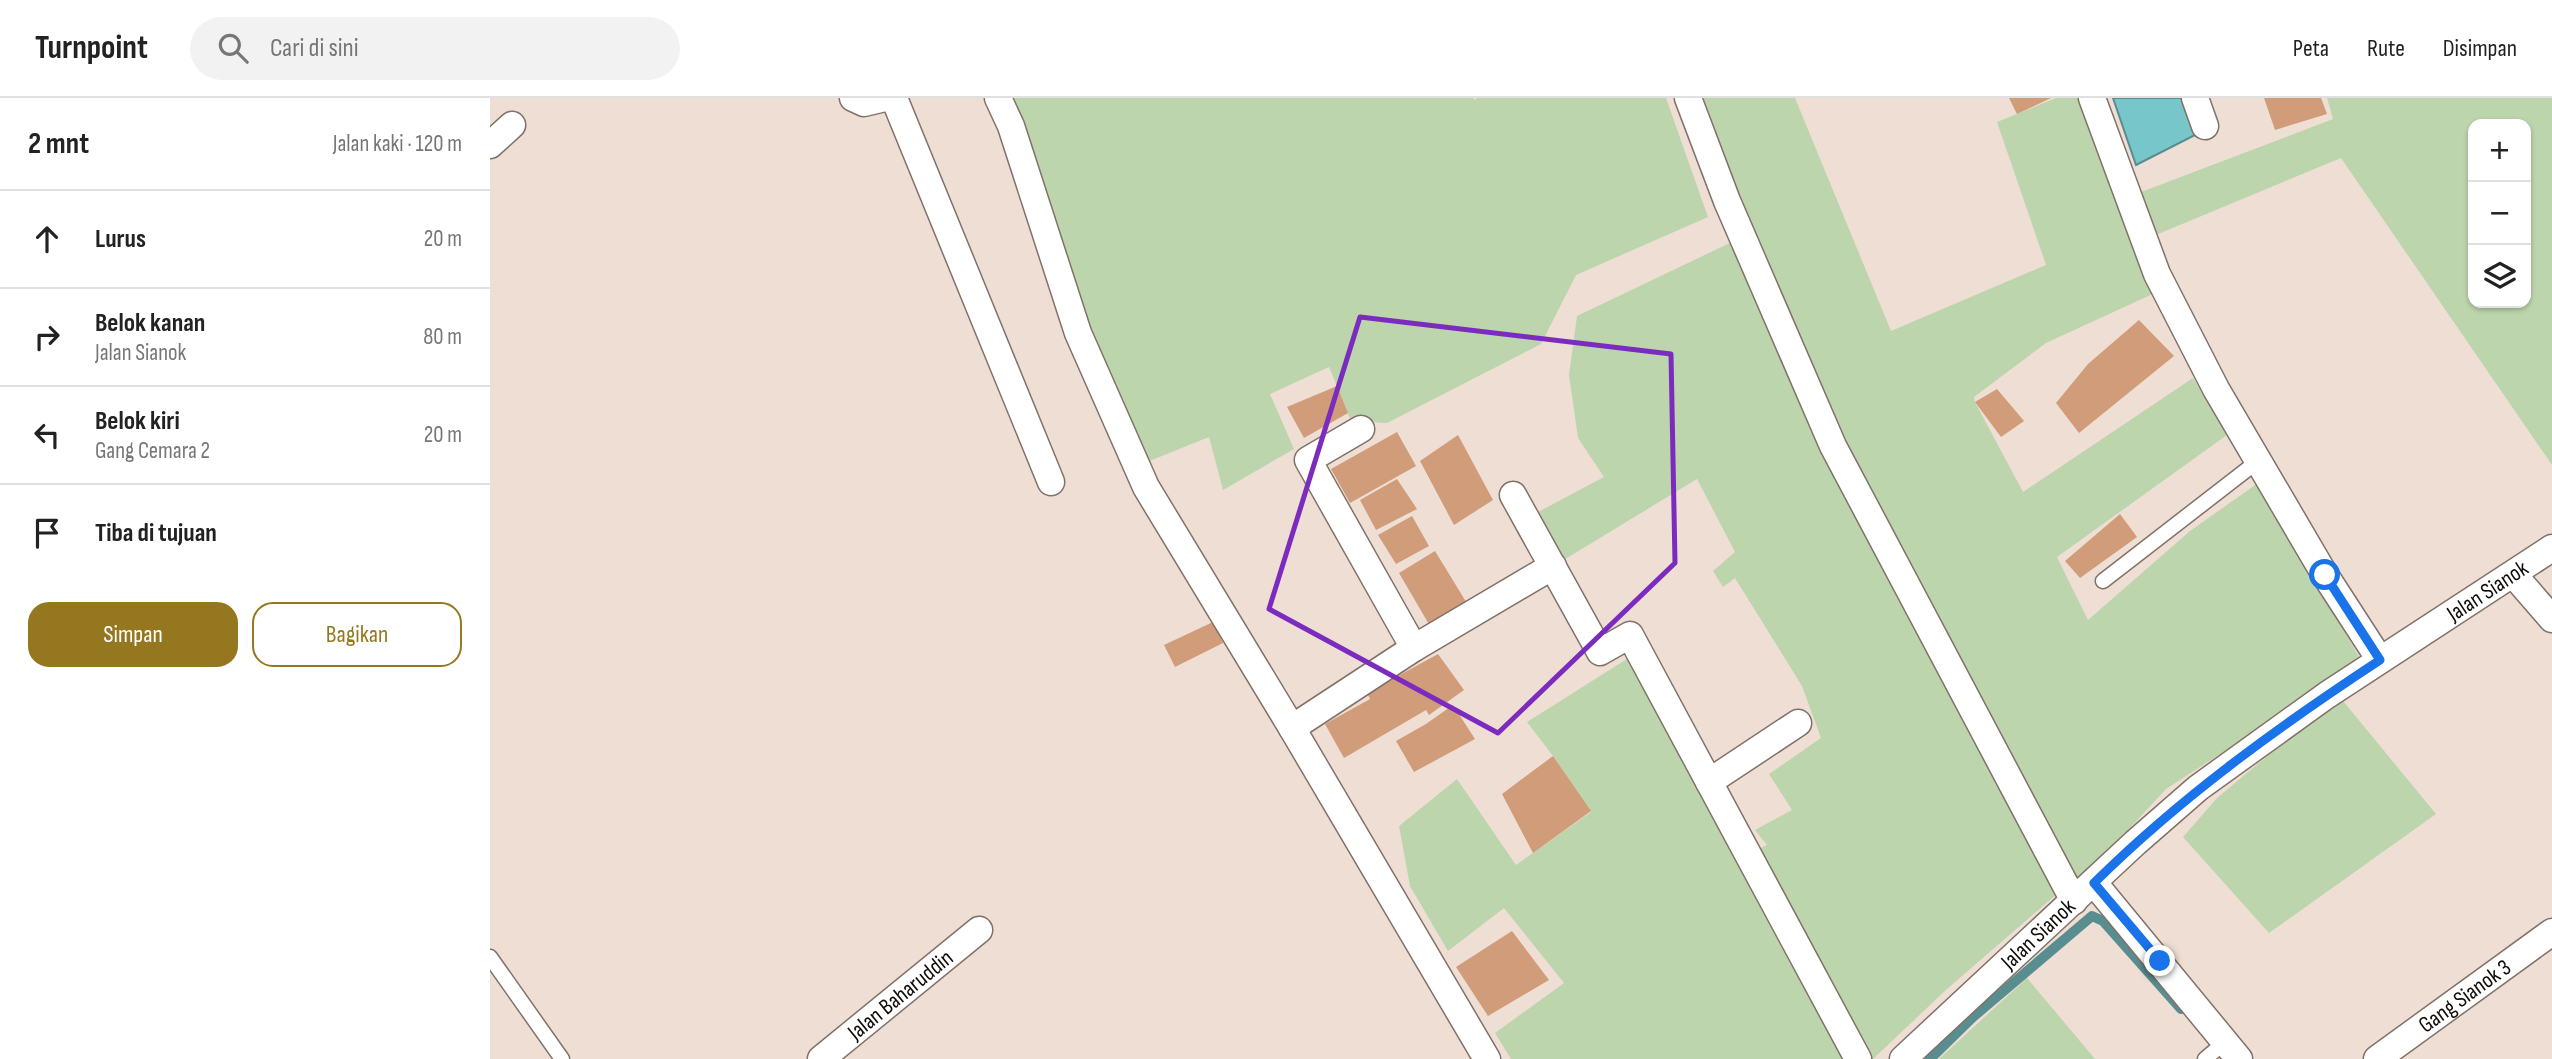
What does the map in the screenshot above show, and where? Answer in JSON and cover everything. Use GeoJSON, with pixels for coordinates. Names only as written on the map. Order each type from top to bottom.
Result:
{"type":"FeatureCollection","features":[{"type":"Feature","properties":{"kind":"street"},"geometry":{"type":"LineString","coordinates":[[853,98],[872,103],[885,98]]}},
{"type":"Feature","properties":{"kind":"street"},"geometry":{"type":"LineString","coordinates":[[894,98],[1051,482]]}},
{"type":"Feature","properties":{"kind":"street"},"geometry":{"type":"LineString","coordinates":[[998,98],[1012,126],[1078,333],[1146,488],[1488,1059]]}},
{"type":"Feature","properties":{"kind":"street"},"geometry":{"type":"LineString","coordinates":[[1688,98],[1727,201],[1833,446],[2074,901]]}},
{"type":"Feature","properties":{"kind":"street"},"geometry":{"type":"LineString","coordinates":[[2092,98],[2157,274],[2216,389],[2325,575],[2380,660]]}},
{"type":"Feature","properties":{"kind":"street"},"geometry":{"type":"LineString","coordinates":[[2195,98],[2205,127]]}},
{"type":"Feature","properties":{"kind":"street"},"geometry":{"type":"LineString","coordinates":[[490,145],[512,125]]}},
{"type":"Feature","properties":{"kind":"street"},"geometry":{"type":"LineString","coordinates":[[1361,429],[1308,460],[1414,648]]}},
{"type":"Feature","properties":{"kind":"street"},"geometry":{"type":"LineString","coordinates":[[1513,495],[1600,652],[1630,635],[1858,1059]]}},
{"type":"Feature","properties":{"kind":"street","name":"Jalan Sianok"},"geometry":{"type":"LineString","coordinates":[[1903,1059],[2135,843],[2198,788],[2327,695],[2552,548]]}},
{"type":"Feature","properties":{"kind":"street"},"geometry":{"type":"LineString","coordinates":[[1292,728],[1414,648],[1553,566]]}},
{"type":"Feature","properties":{"kind":"street"},"geometry":{"type":"LineString","coordinates":[[2513,574],[2552,619]]}},
{"type":"Feature","properties":{"kind":"street"},"geometry":{"type":"LineString","coordinates":[[1709,782],[1798,723]]}},
{"type":"Feature","properties":{"kind":"street"},"geometry":{"type":"LineString","coordinates":[[2094,883],[2232,1050]]}},
{"type":"Feature","properties":{"kind":"street","name":"Jalan Baharuddin"},"geometry":{"type":"LineString","coordinates":[[821,1059],[979,930]]}},
{"type":"Feature","properties":{"kind":"street","name":"Gang Sianok 3"},"geometry":{"type":"LineString","coordinates":[[2377,1059],[2552,932]]}},
{"type":"Feature","properties":{"kind":"lane"},"geometry":{"type":"LineString","coordinates":[[2103,581],[2258,461]]}},
{"type":"Feature","properties":{"kind":"lane"},"geometry":{"type":"LineString","coordinates":[[490,957],[562,1059]]}},
{"type":"Feature","properties":{"kind":"lane"},"geometry":{"type":"LineString","coordinates":[[2205,1059],[2232,1050]]}},
{"type":"Feature","properties":{"kind":"highlighted area"},"geometry":{"type":"Polygon","coordinates":[[[1360,317],[1671,354],[1675,563],[1498,733],[1269,609],[1360,317]]]}},
{"type":"Feature","properties":{"kind":"green space"},"geometry":{"type":"Polygon","coordinates":[[[1008,98],[1666,98],[1708,217],[1576,275],[1541,344],[1387,423],[1351,421],[1329,367],[1270,394],[1294,449],[1223,490],[1209,437],[1142,464],[1112,398],[1008,98]]]}},
{"type":"Feature","properties":{"kind":"green space"},"geometry":{"type":"Polygon","coordinates":[[[1700,98],[1795,98],[1891,331],[2046,265],[1997,122],[2056,98],[2085,98],[2157,292],[2046,343],[1974,397],[1975,402],[2023,492],[2193,378],[2227,435],[2057,557],[2088,620],[2190,531],[2258,483],[2362,662],[2166,789],[2076,886],[1980,711],[1860,469],[1761,248],[1700,98]]]}},
{"type":"Feature","properties":{"kind":"green space"},"geometry":{"type":"Polygon","coordinates":[[[2327,98],[2552,98],[2552,465],[2341,158],[2151,237],[2136,194],[2333,119],[2327,98]]]}},
{"type":"Feature","properties":{"kind":"green space"},"geometry":{"type":"Polygon","coordinates":[[[1736,240],[2058,893],[1947,989],[1873,1059],[1869,1059],[1755,851],[1767,845],[1755,830],[1792,810],[1769,774],[1821,738],[1802,686],[1735,578],[1723,587],[1713,571],[1735,552],[1697,479],[1562,561],[1538,512],[1604,477],[1578,438],[1569,375],[1577,316],[1736,240]]]}},
{"type":"Feature","properties":{"kind":"green space"},"geometry":{"type":"Polygon","coordinates":[[[1630,657],[1848,1059],[1511,1059],[1495,1033],[1564,983],[1504,908],[1448,951],[1410,886],[1399,826],[1457,779],[1516,865],[1591,812],[1527,722],[1630,657]]]}},
{"type":"Feature","properties":{"kind":"green space"},"geometry":{"type":"Polygon","coordinates":[[[2339,696],[2436,814],[2269,933],[2183,837],[2217,798],[2339,696]]]}},
{"type":"Feature","properties":{"kind":"green space"},"geometry":{"type":"Polygon","coordinates":[[[2027,978],[2095,1059],[1939,1059],[2027,978]]]}},
{"type":"Feature","properties":{"kind":"water"},"geometry":{"type":"Polygon","coordinates":[[[2113,98],[2188,98],[2199,133],[2136,165],[2113,98]]]}},
{"type":"Feature","properties":{"kind":"building"},"geometry":{"type":"Polygon","coordinates":[[[2009,98],[2051,98],[2017,114],[2009,98]]]}},
{"type":"Feature","properties":{"kind":"building"},"geometry":{"type":"Polygon","coordinates":[[[2264,98],[2321,98],[2327,114],[2275,130],[2264,98]]]}},
{"type":"Feature","properties":{"kind":"building"},"geometry":{"type":"Polygon","coordinates":[[[2139,320],[2174,356],[2079,433],[2056,403],[2088,364],[2139,320]]]}},
{"type":"Feature","properties":{"kind":"building"},"geometry":{"type":"Polygon","coordinates":[[[1337,386],[1348,413],[1304,438],[1287,407],[1337,386]]]}},
{"type":"Feature","properties":{"kind":"building"},"geometry":{"type":"Polygon","coordinates":[[[1997,389],[2024,421],[2001,437],[1975,402],[1997,389]]]}},
{"type":"Feature","properties":{"kind":"building"},"geometry":{"type":"Polygon","coordinates":[[[1397,432],[1416,466],[1350,503],[1331,469],[1397,432]]]}},
{"type":"Feature","properties":{"kind":"building"},"geometry":{"type":"Polygon","coordinates":[[[1458,435],[1493,500],[1454,525],[1420,461],[1458,435]]]}},
{"type":"Feature","properties":{"kind":"building"},"geometry":{"type":"Polygon","coordinates":[[[1397,479],[1417,509],[1376,530],[1360,500],[1397,479]]]}},
{"type":"Feature","properties":{"kind":"building"},"geometry":{"type":"Polygon","coordinates":[[[2120,514],[2137,537],[2080,578],[2065,561],[2120,514]]]}},
{"type":"Feature","properties":{"kind":"building"},"geometry":{"type":"Polygon","coordinates":[[[1412,516],[1429,546],[1396,564],[1378,535],[1412,516]]]}},
{"type":"Feature","properties":{"kind":"building"},"geometry":{"type":"Polygon","coordinates":[[[1435,551],[1468,605],[1430,626],[1399,573],[1435,551]]]}},
{"type":"Feature","properties":{"kind":"building"},"geometry":{"type":"Polygon","coordinates":[[[1213,622],[1223,643],[1175,667],[1164,645],[1213,622]]]}},
{"type":"Feature","properties":{"kind":"building"},"geometry":{"type":"Polygon","coordinates":[[[1438,654],[1464,690],[1429,715],[1426,710],[1344,758],[1325,724],[1370,699],[1367,693],[1438,654]]]}},
{"type":"Feature","properties":{"kind":"building"},"geometry":{"type":"Polygon","coordinates":[[[1453,705],[1475,739],[1414,772],[1396,741],[1453,705]]]}},
{"type":"Feature","properties":{"kind":"building"},"geometry":{"type":"Polygon","coordinates":[[[1553,756],[1591,811],[1533,853],[1502,794],[1553,756]]]}},
{"type":"Feature","properties":{"kind":"building"},"geometry":{"type":"Polygon","coordinates":[[[1512,931],[1549,980],[1488,1016],[1456,967],[1512,931]]]}},
{"type":"Feature","properties":{"kind":"waterway"},"geometry":{"type":"LineString","coordinates":[[1930,1059],[1973,1017],[2092,916],[2103,921],[2181,1009]]}},
{"type":"Feature","properties":{"kind":"route"},"geometry":{"type":"LineString","coordinates":[[2160,961],[2094,883],[2198,788],[2380,660],[2325,575]]}}]}
